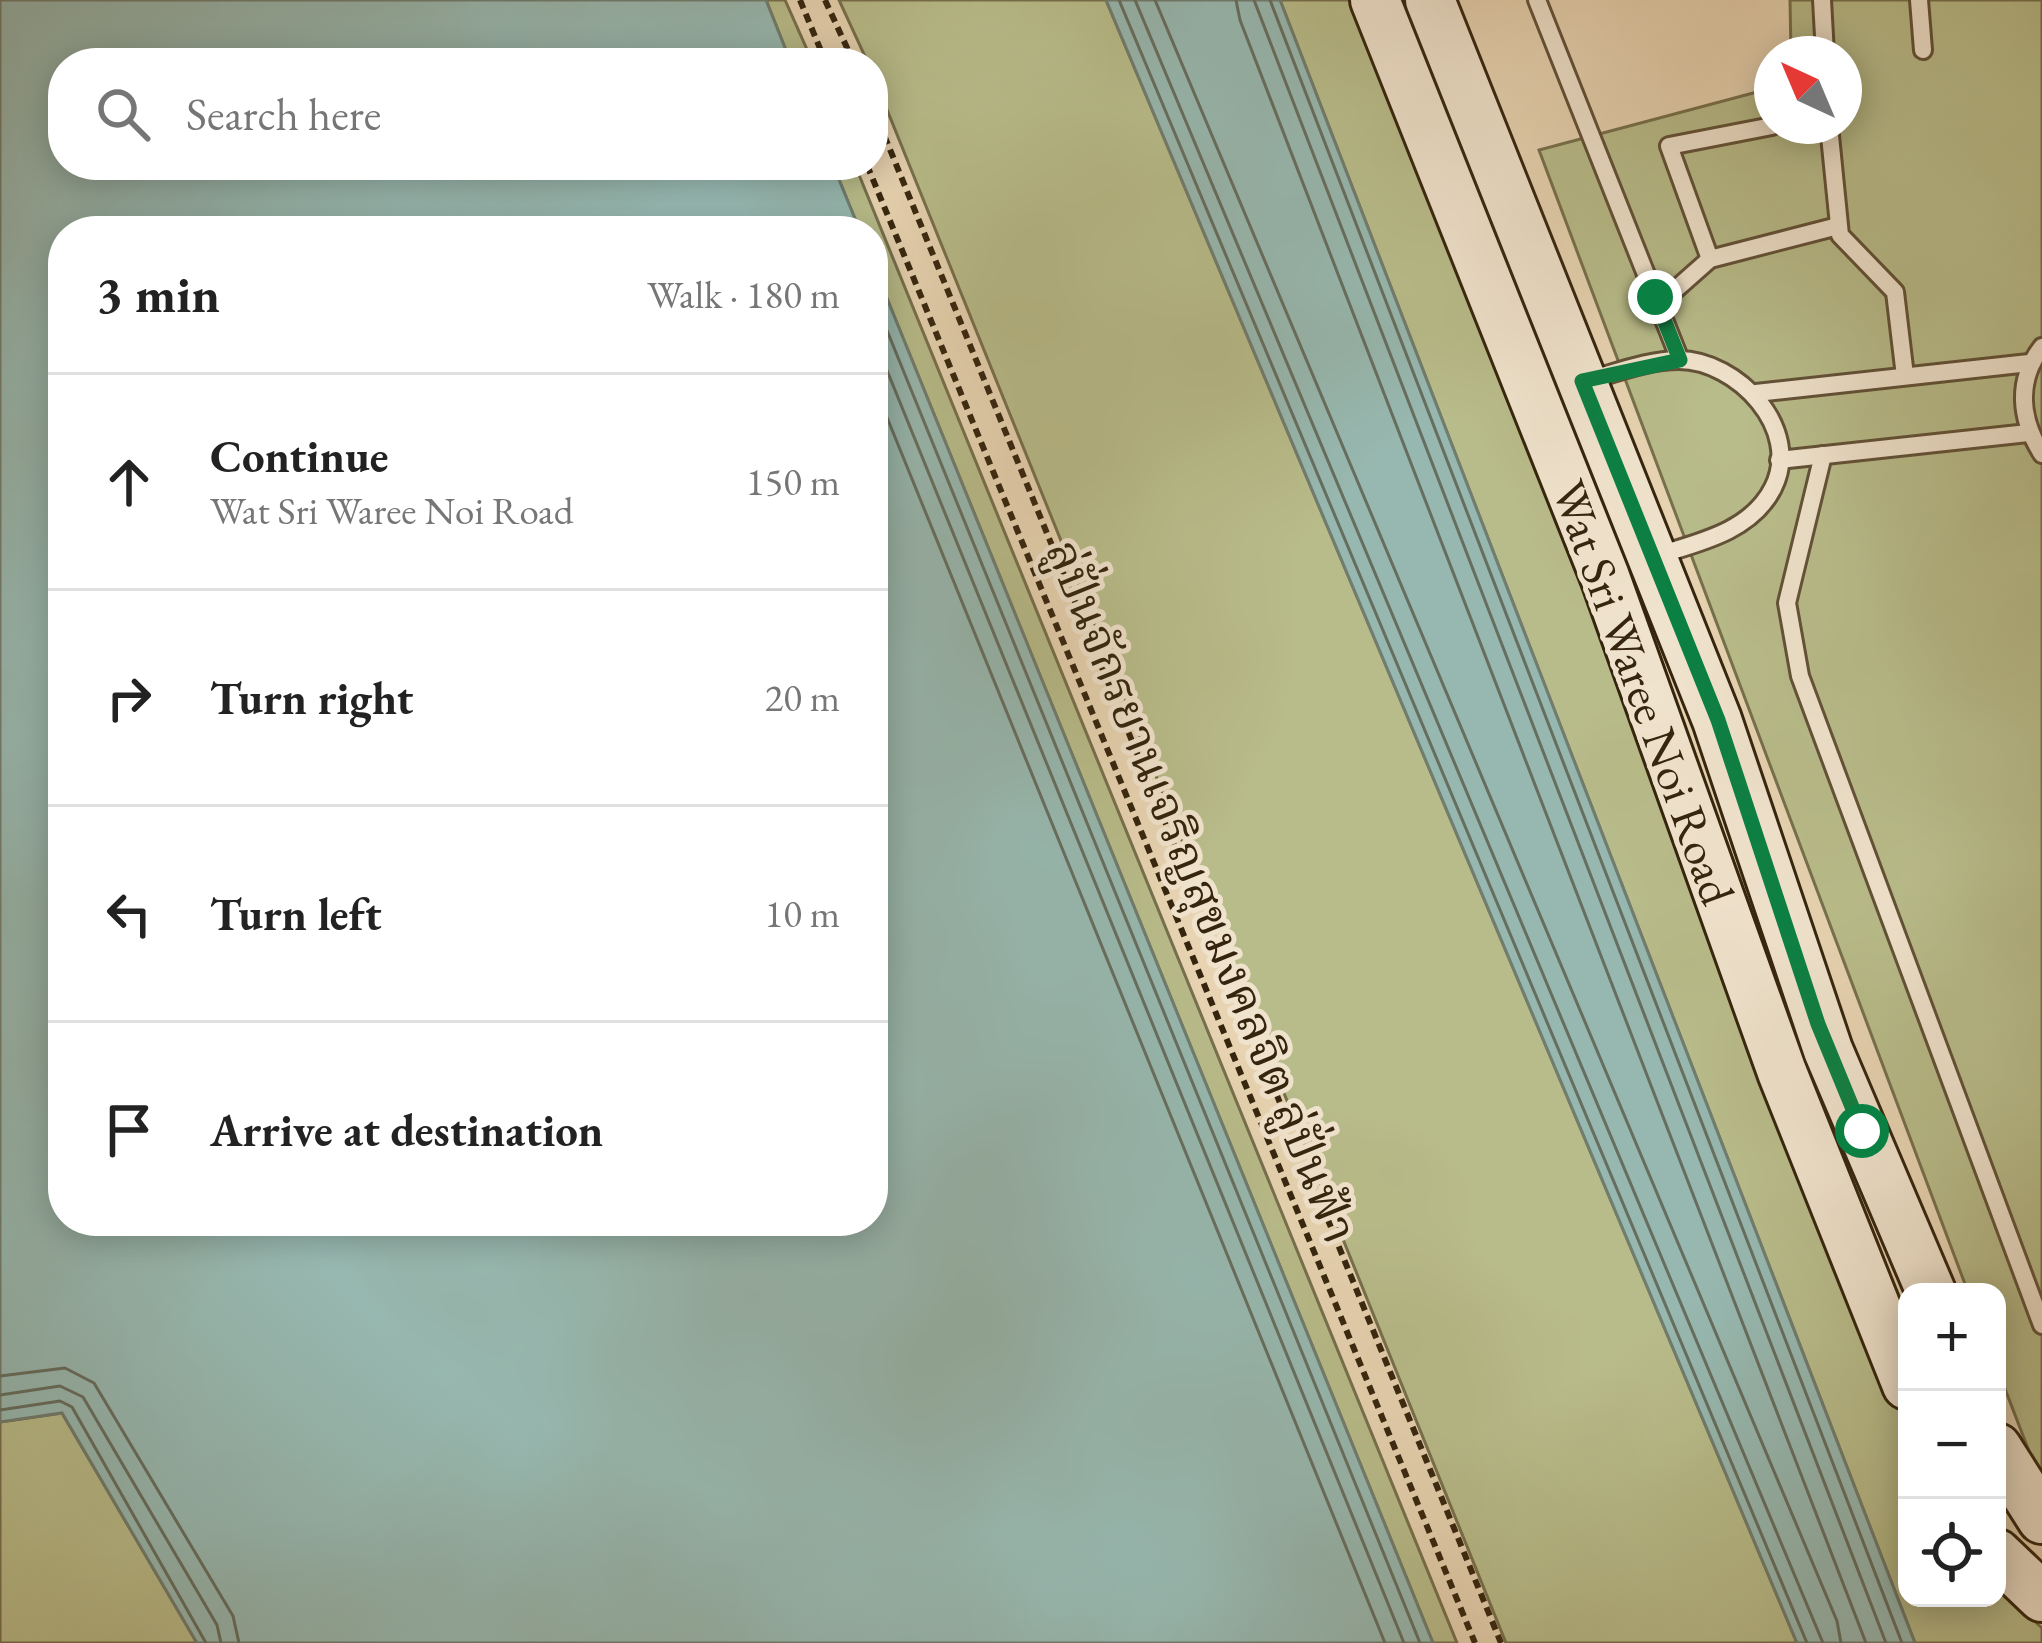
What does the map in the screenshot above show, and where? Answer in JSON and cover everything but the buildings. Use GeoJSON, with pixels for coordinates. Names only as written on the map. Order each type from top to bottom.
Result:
{"type":"FeatureCollection","features":[{"type":"Feature","properties":{"kind":"main road","name":"Wat Sri Waree Noi Road"},"geometry":{"type":"LineString","coordinates":[[1375,0],[1605,577],[1782,1072],[1898,1362]]}},
{"type":"Feature","properties":{"kind":"main road","name":"Wat Sri Waree Noi Road"},"geometry":{"type":"LineString","coordinates":[[1430,0],[1718,720],[1818,1024],[1927,1283]]}},
{"type":"Feature","properties":{"kind":"main road"},"geometry":{"type":"LineString","coordinates":[[2006,1462],[2042,1519]]}},
{"type":"Feature","properties":{"kind":"main road"},"geometry":{"type":"LineString","coordinates":[[2006,1563],[2042,1597]]}},
{"type":"Feature","properties":{"kind":"lane"},"geometry":{"type":"LineString","coordinates":[[1537,0],[1680,360]]}},
{"type":"Feature","properties":{"kind":"lane"},"geometry":{"type":"LineString","coordinates":[[1822,0],[1824,36]]}},
{"type":"Feature","properties":{"kind":"lane"},"geometry":{"type":"LineString","coordinates":[[1919,0],[1923,50]]}},
{"type":"Feature","properties":{"kind":"lane"},"geometry":{"type":"LineString","coordinates":[[1710,259],[1669,146],[1754,129]]}},
{"type":"Feature","properties":{"kind":"lane"},"geometry":{"type":"LineString","coordinates":[[1831,144],[1838,226],[1856,256],[1887,278],[1895,292],[1905,376]]}},
{"type":"Feature","properties":{"kind":"lane"},"geometry":{"type":"LineString","coordinates":[[1658,304],[1710,259],[1838,226]]}},
{"type":"Feature","properties":{"kind":"lane"},"geometry":{"type":"LineString","coordinates":[[2042,347],[2030,363],[2022,398],[2028,433],[2042,454]]}},
{"type":"Feature","properties":{"kind":"lane"},"geometry":{"type":"LineString","coordinates":[[1582,381],[1680,360],[1714,366],[1756,393],[1779,460],[1773,488],[1745,520],[1715,538],[1652,557]]}},
{"type":"Feature","properties":{"kind":"lane"},"geometry":{"type":"LineString","coordinates":[[1756,393],[2030,363]]}},
{"type":"Feature","properties":{"kind":"lane"},"geometry":{"type":"LineString","coordinates":[[1779,460],[2028,433]]}},
{"type":"Feature","properties":{"kind":"lane"},"geometry":{"type":"LineString","coordinates":[[1823,454],[1787,603],[1800,676],[2042,1325]]}},
{"type":"Feature","properties":{"kind":"path"},"geometry":{"type":"LineString","coordinates":[[800,0],[820,48]]}},
{"type":"Feature","properties":{"kind":"path"},"geometry":{"type":"LineString","coordinates":[[825,0],[847,48]]}},
{"type":"Feature","properties":{"kind":"path"},"geometry":{"type":"LineString","coordinates":[[888,145],[1501,1643]]}},
{"type":"Feature","properties":{"kind":"path","name":"ลู่ปั่นจักรยานเจริญสุขมงคลจิต ลู่ปั่นฟ้า"},"geometry":{"type":"LineString","coordinates":[[873,180],[888,216]]}},
{"type":"Feature","properties":{"kind":"path","name":"ลู่ปั่นจักรยานเจริญสุขมงคลจิต ลู่ปั่นฟ้า"},"geometry":{"type":"LineString","coordinates":[[888,216],[1474,1643]]}},
{"type":"Feature","properties":{"kind":"green space"},"geometry":{"type":"Polygon","coordinates":[[[766,0],[785,0],[806,48],[785,48],[766,0]]]}},
{"type":"Feature","properties":{"kind":"green space"},"geometry":{"type":"Polygon","coordinates":[[[839,0],[1106,0],[1797,1643],[1506,1643],[888,112],[888,48],[861,48],[839,0]]]}},
{"type":"Feature","properties":{"kind":"green space"},"geometry":{"type":"Polygon","coordinates":[[[1280,0],[1365,0],[1898,1384],[1898,1599],[1280,0]]]}},
{"type":"Feature","properties":{"kind":"green space"},"geometry":{"type":"Polygon","coordinates":[[[1790,0],[2042,0],[2042,1485],[2006,1391],[2006,1283],[1965,1283],[1539,150],[1754,93],[1754,144],[1862,144],[1862,36],[1791,36],[1790,0]]]}},
{"type":"Feature","properties":{"kind":"green space"},"geometry":{"type":"Polygon","coordinates":[[[839,180],[861,180],[876,216],[854,216],[839,180]]]}},
{"type":"Feature","properties":{"kind":"green space"},"geometry":{"type":"Polygon","coordinates":[[[888,246],[1457,1643],[1433,1643],[888,301],[888,246]]]}},
{"type":"Feature","properties":{"kind":"green space"},"geometry":{"type":"Polygon","coordinates":[[[62,1413],[197,1643],[0,1643],[0,1422],[62,1413]]]}},
{"type":"Feature","properties":{"kind":"green space"},"geometry":{"type":"Polygon","coordinates":[[[2006,1594],[2042,1628],[2042,1643],[1915,1643],[1901,1607],[2006,1607],[2006,1594]]]}},
{"type":"Feature","properties":{"kind":"water"},"geometry":{"type":"Polygon","coordinates":[[[0,0],[766,0],[785,48],[48,48],[48,180],[839,180],[854,216],[48,216],[48,1236],[888,1236],[888,301],[1433,1643],[197,1643],[62,1413],[0,1422],[0,0]]]}},
{"type":"Feature","properties":{"kind":"water"},"geometry":{"type":"Polygon","coordinates":[[[1106,0],[1280,0],[1915,1643],[1797,1643],[1106,0]]]}},
{"type":"Feature","properties":{"kind":"route"},"geometry":{"type":"LineString","coordinates":[[1655,297],[1680,360],[1582,381],[1718,720],[1818,1024],[1862,1131]]}}]}
